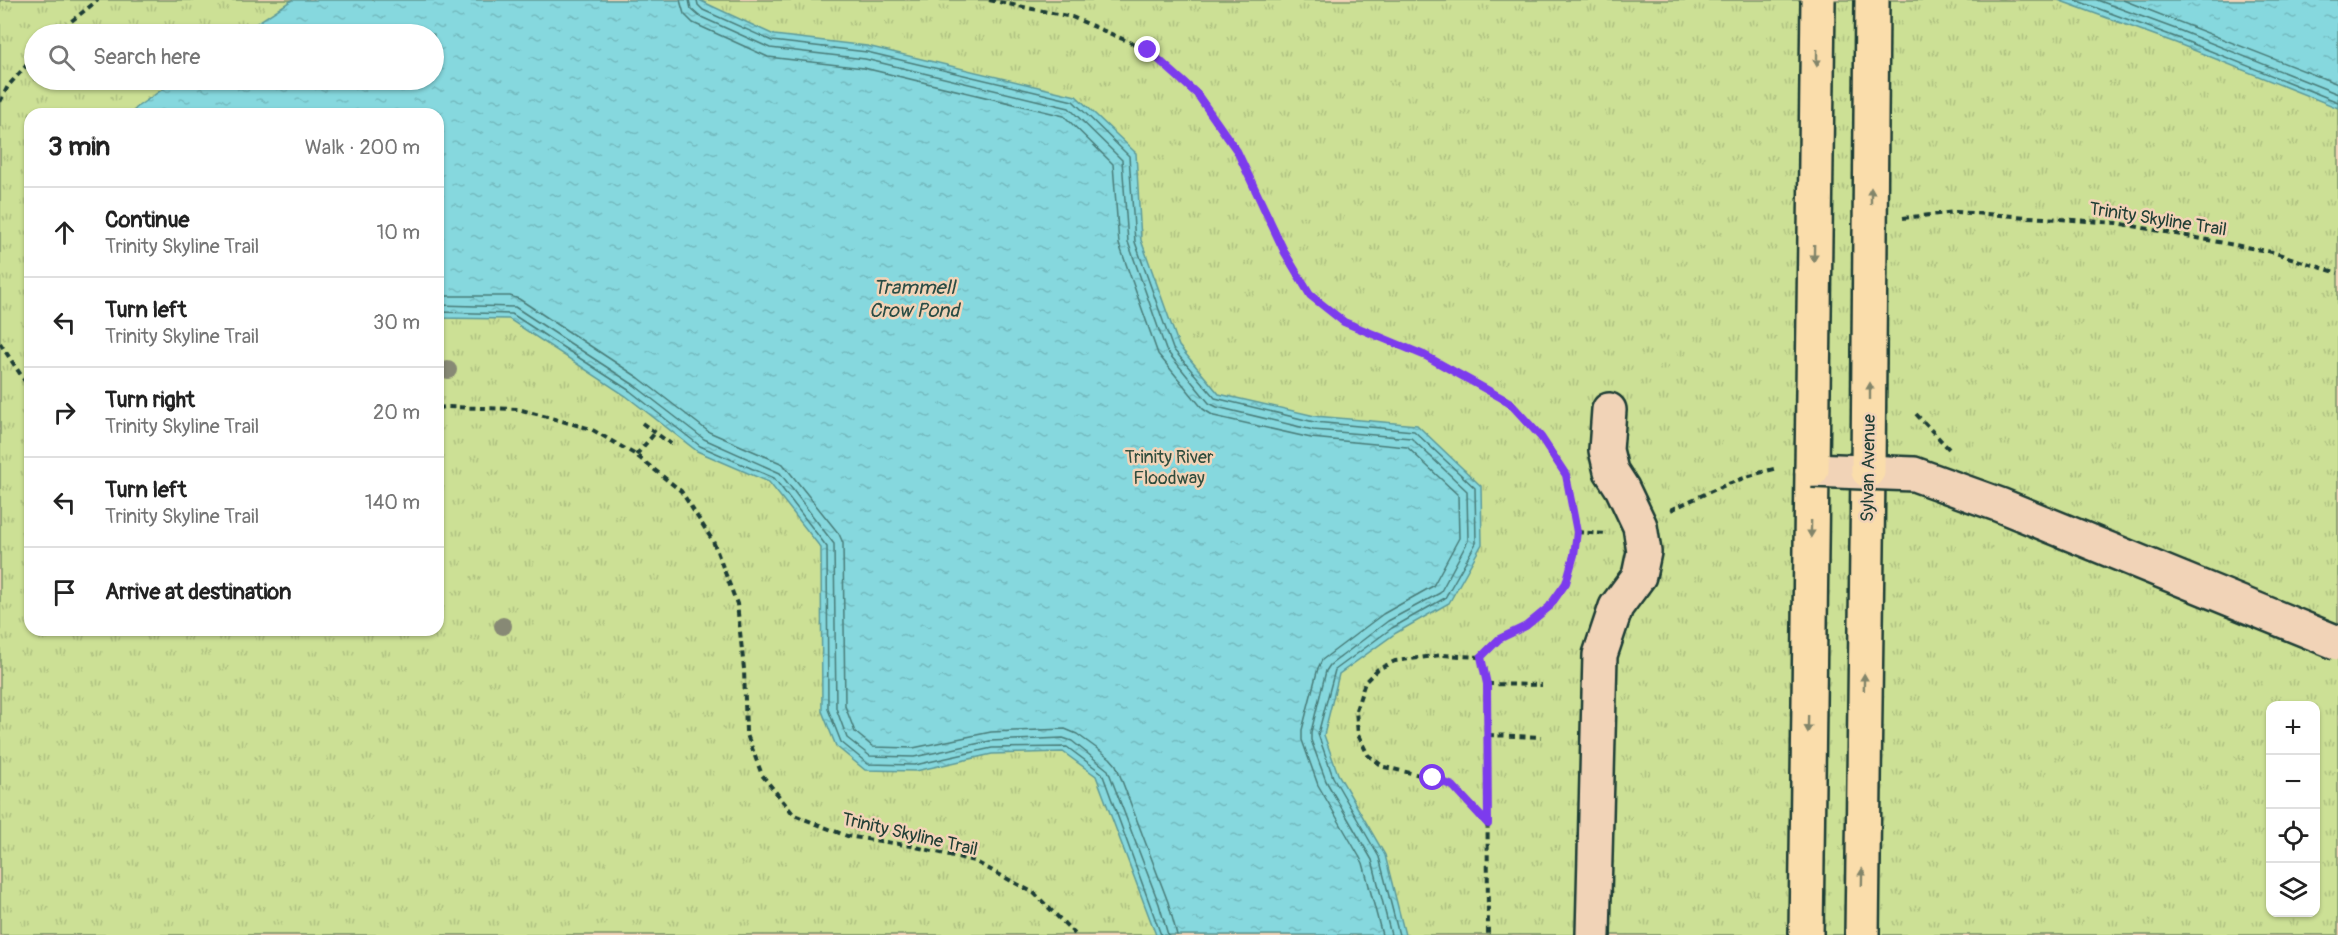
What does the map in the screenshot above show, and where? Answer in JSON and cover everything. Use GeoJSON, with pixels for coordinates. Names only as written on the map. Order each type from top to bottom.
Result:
{"type":"FeatureCollection","features":[{"type":"Feature","properties":{"kind":"main road"},"geometry":{"type":"LineString","coordinates":[[1806,935],[1818,0]]}},
{"type":"Feature","properties":{"kind":"main road","name":"Sylvan Avenue"},"geometry":{"type":"LineString","coordinates":[[1862,935],[1872,0]]}},
{"type":"Feature","properties":{"kind":"lane"},"geometry":{"type":"LineString","coordinates":[[1593,935],[1600,655],[1616,607],[1639,576],[1644,552],[1640,526],[1622,488],[1611,471],[1605,450],[1609,410]]}},
{"type":"Feature","properties":{"kind":"lane"},"geometry":{"type":"LineString","coordinates":[[1812,470],[1914,474],[1989,501],[2338,643]]}},
{"type":"Feature","properties":{"kind":"path"},"geometry":{"type":"LineString","coordinates":[[68,24],[98,0]]}},
{"type":"Feature","properties":{"kind":"path"},"geometry":{"type":"LineString","coordinates":[[989,0],[1072,17],[1148,50],[1197,94],[1237,151],[1285,253],[1310,295],[1344,322],[1426,356],[1509,402],[1541,437],[1566,475],[1577,532],[1574,555],[1566,583],[1549,607],[1526,626],[1499,639],[1481,657],[1443,655],[1395,661],[1378,669],[1365,682],[1356,710],[1358,735],[1368,755],[1384,767],[1433,778],[1453,786],[1488,824]]}},
{"type":"Feature","properties":{"kind":"path"},"geometry":{"type":"LineString","coordinates":[[0,102],[8,86],[24,68]]}},
{"type":"Feature","properties":{"kind":"path","name":"Trinity Skyline Trail"},"geometry":{"type":"LineString","coordinates":[[1899,219],[1956,212],[2117,223],[2271,252],[2338,273]]}},
{"type":"Feature","properties":{"kind":"path"},"geometry":{"type":"LineString","coordinates":[[0,343],[24,380]]}},
{"type":"Feature","properties":{"kind":"path","name":"Trinity Skyline Trail"},"geometry":{"type":"LineString","coordinates":[[444,407],[518,409],[591,429],[636,455],[681,491],[713,541],[737,604],[744,669],[746,732],[762,775],[794,815],[847,836],[912,846],[974,861],[1034,893],[1076,935]]}},
{"type":"Feature","properties":{"kind":"path"},"geometry":{"type":"LineString","coordinates":[[642,423],[671,444]]}},
{"type":"Feature","properties":{"kind":"path"},"geometry":{"type":"LineString","coordinates":[[636,455],[655,432]]}},
{"type":"Feature","properties":{"kind":"path"},"geometry":{"type":"LineString","coordinates":[[1577,532],[1607,534]]}},
{"type":"Feature","properties":{"kind":"path"},"geometry":{"type":"LineString","coordinates":[[1481,657],[1487,684],[1488,935]]}},
{"type":"Feature","properties":{"kind":"path"},"geometry":{"type":"LineString","coordinates":[[1487,684],[1542,685]]}},
{"type":"Feature","properties":{"kind":"path"},"geometry":{"type":"LineString","coordinates":[[1487,735],[1541,736]]}},
{"type":"Feature","properties":{"kind":"green space","name":"Trinity River Floodway"},"geometry":{"type":"Polygon","coordinates":[[[0,0],[2338,0],[2338,935],[0,935],[0,0]]]}},
{"type":"Feature","properties":{"kind":"water","name":"Trammell Crow Pond"},"geometry":{"type":"Polygon","coordinates":[[[292,0],[699,0],[774,35],[867,46],[1076,96],[1136,153],[1141,240],[1179,346],[1219,394],[1315,416],[1417,425],[1481,486],[1482,544],[1449,603],[1396,633],[1339,674],[1324,735],[1338,774],[1385,855],[1405,935],[1156,935],[1096,776],[1063,752],[992,754],[916,771],[865,770],[836,746],[822,711],[821,548],[769,482],[697,451],[626,396],[509,319],[444,318],[444,108],[136,108],[162,90],[444,90],[444,24],[255,24],[292,0]]]}},
{"type":"Feature","properties":{"kind":"water"},"geometry":{"type":"Polygon","coordinates":[[[2058,0],[2338,0],[2338,108],[2176,43],[2058,0]]]}},
{"type":"Feature","properties":{"kind":"route"},"geometry":{"type":"LineString","coordinates":[[1148,50],[1197,94],[1237,151],[1285,253],[1310,295],[1344,322],[1426,356],[1509,402],[1541,437],[1566,475],[1577,532],[1574,555],[1566,583],[1549,607],[1526,626],[1499,639],[1481,657],[1487,684],[1488,824],[1453,786],[1433,778]]}}]}
